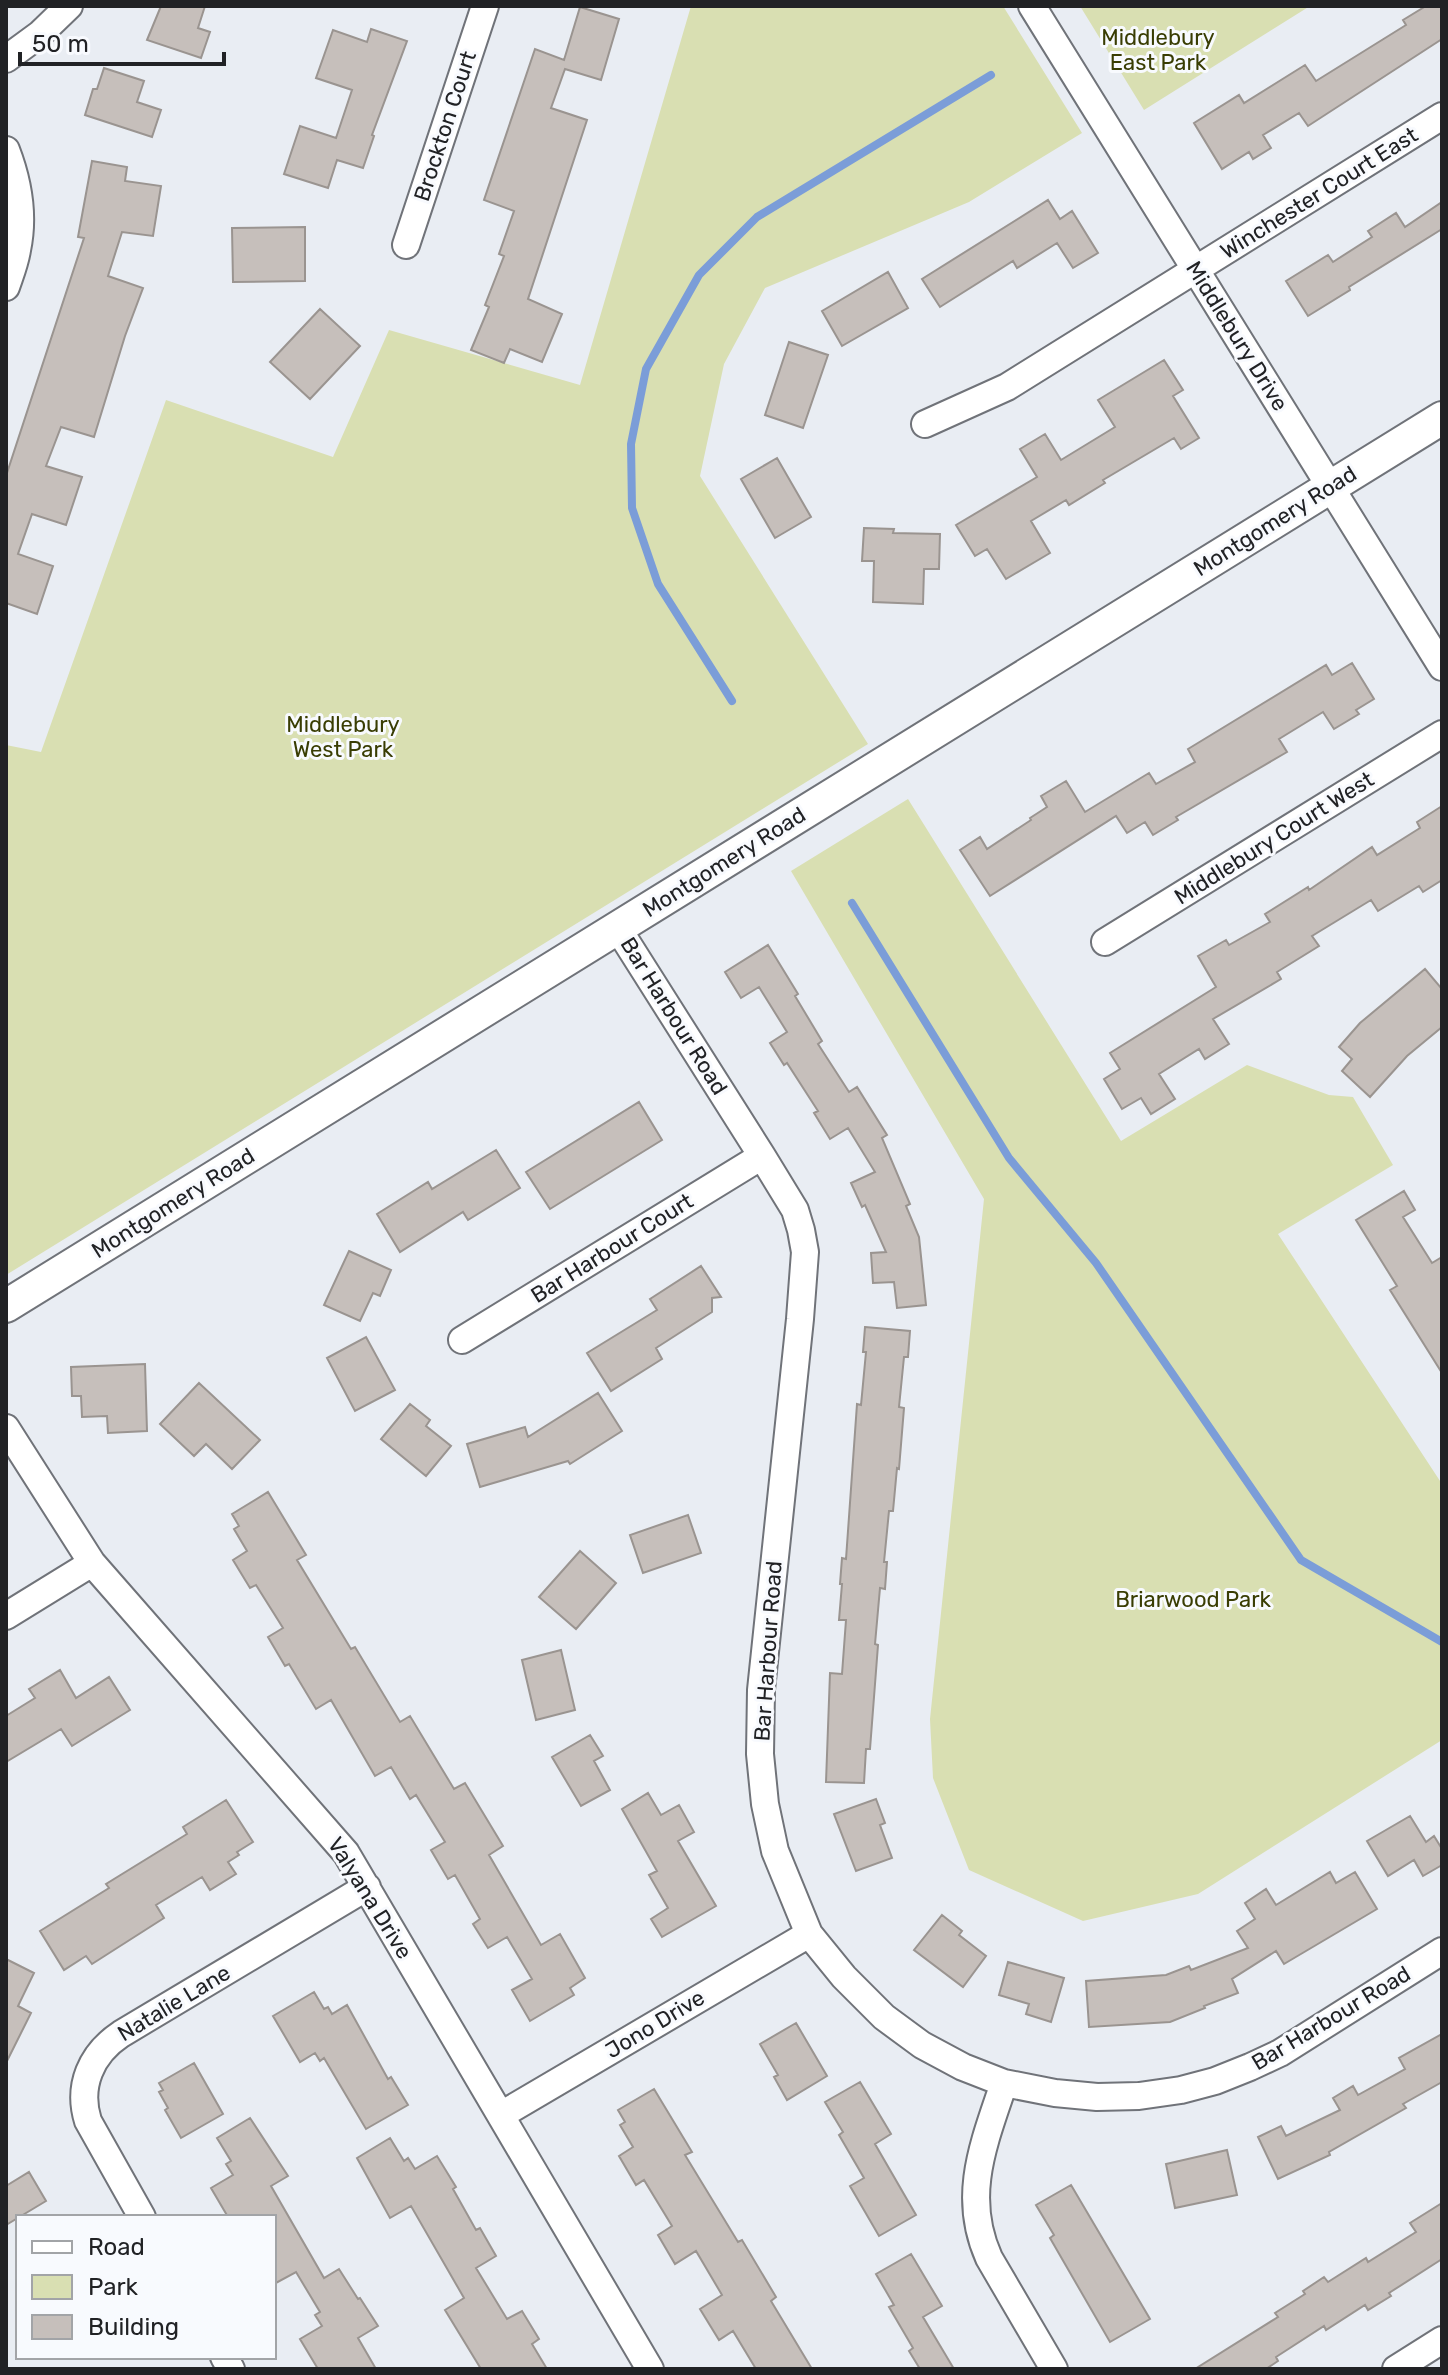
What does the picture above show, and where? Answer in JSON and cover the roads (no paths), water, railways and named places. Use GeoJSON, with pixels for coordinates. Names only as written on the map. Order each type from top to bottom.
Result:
{"type":"FeatureCollection","features":[{"type":"Feature","properties":{"kind":"street"},"geometry":{"type":"LineString","coordinates":[[6,59],[40,34],[69,6]]}},
{"type":"Feature","properties":{"kind":"street","name":"Brockton Court"},"geometry":{"type":"LineString","coordinates":[[406,245],[485,6]]}},
{"type":"Feature","properties":{"kind":"street","name":"Middlebury Drive"},"geometry":{"type":"LineString","coordinates":[[1032,6],[1442,667]]}},
{"type":"Feature","properties":{"kind":"street","name":"Winchester Court East"},"geometry":{"type":"LineString","coordinates":[[925,424],[1007,387],[1442,116]]}},
{"type":"Feature","properties":{"kind":"street"},"geometry":{"type":"LineString","coordinates":[[6,150],[15,173],[20,202],[18,249],[6,287]]}},
{"type":"Feature","properties":{"kind":"street","name":"Montgomery Road"},"geometry":{"type":"LineString","coordinates":[[6,1306],[1442,418]]}},
{"type":"Feature","properties":{"kind":"street","name":"Middlebury Court West"},"geometry":{"type":"LineString","coordinates":[[1105,942],[1442,734]]}},
{"type":"Feature","properties":{"kind":"street","name":"Bar Harbour Road"},"geometry":{"type":"LineString","coordinates":[[617,927],[795,1210],[805,1252],[761,1690],[760,1754],[765,1804],[775,1851],[809,1934],[844,1977],[884,2017],[922,2045],[963,2067],[1004,2083],[1097,2097],[1139,2096],[1215,2081],[1280,2053],[1442,1951]]}},
{"type":"Feature","properties":{"kind":"street","name":"Bar Harbour Court"},"geometry":{"type":"LineString","coordinates":[[462,1340],[762,1156]]}},
{"type":"Feature","properties":{"kind":"street","name":"Valyana Drive"},"geometry":{"type":"LineString","coordinates":[[6,1428],[92,1563],[346,1853],[650,2369]]}},
{"type":"Feature","properties":{"kind":"street"},"geometry":{"type":"LineString","coordinates":[[6,1616],[92,1563]]}},
{"type":"Feature","properties":{"kind":"street","name":"Natalie Lane"},"geometry":{"type":"LineString","coordinates":[[141,2215],[83,2107],[84,2091],[93,2062],[121,2034],[367,1887]]}},
{"type":"Feature","properties":{"kind":"street","name":"Jono Drive"},"geometry":{"type":"LineString","coordinates":[[501,2115],[809,1934]]}},
{"type":"Feature","properties":{"kind":"street"},"geometry":{"type":"LineString","coordinates":[[1004,2083],[982,2150],[975,2185],[977,2221],[989,2258],[1054,2369]]}},
{"type":"Feature","properties":{"kind":"street"},"geometry":{"type":"LineString","coordinates":[[1396,2369],[1442,2340]]}},
{"type":"Feature","properties":{"kind":"waterway"},"geometry":{"type":"LineString","coordinates":[[732,701],[658,584],[632,508],[631,444],[646,369],[699,275],[757,217],[991,75]]}},
{"type":"Feature","properties":{"kind":"waterway"},"geometry":{"type":"LineString","coordinates":[[852,903],[1009,1158],[1096,1263],[1301,1560],[1442,1642]]}},
{"type":"Feature","properties":{"kind":"park label","name":"Middlebury East Park"},"geometry":{"type":"Point","coordinates":[1158,50]}},
{"type":"Feature","properties":{"kind":"park label","name":"Middlebury West Park"},"geometry":{"type":"Point","coordinates":[343,736]}},
{"type":"Feature","properties":{"kind":"park label","name":"Briarwood Park"},"geometry":{"type":"Point","coordinates":[1193,1599]}}]}
